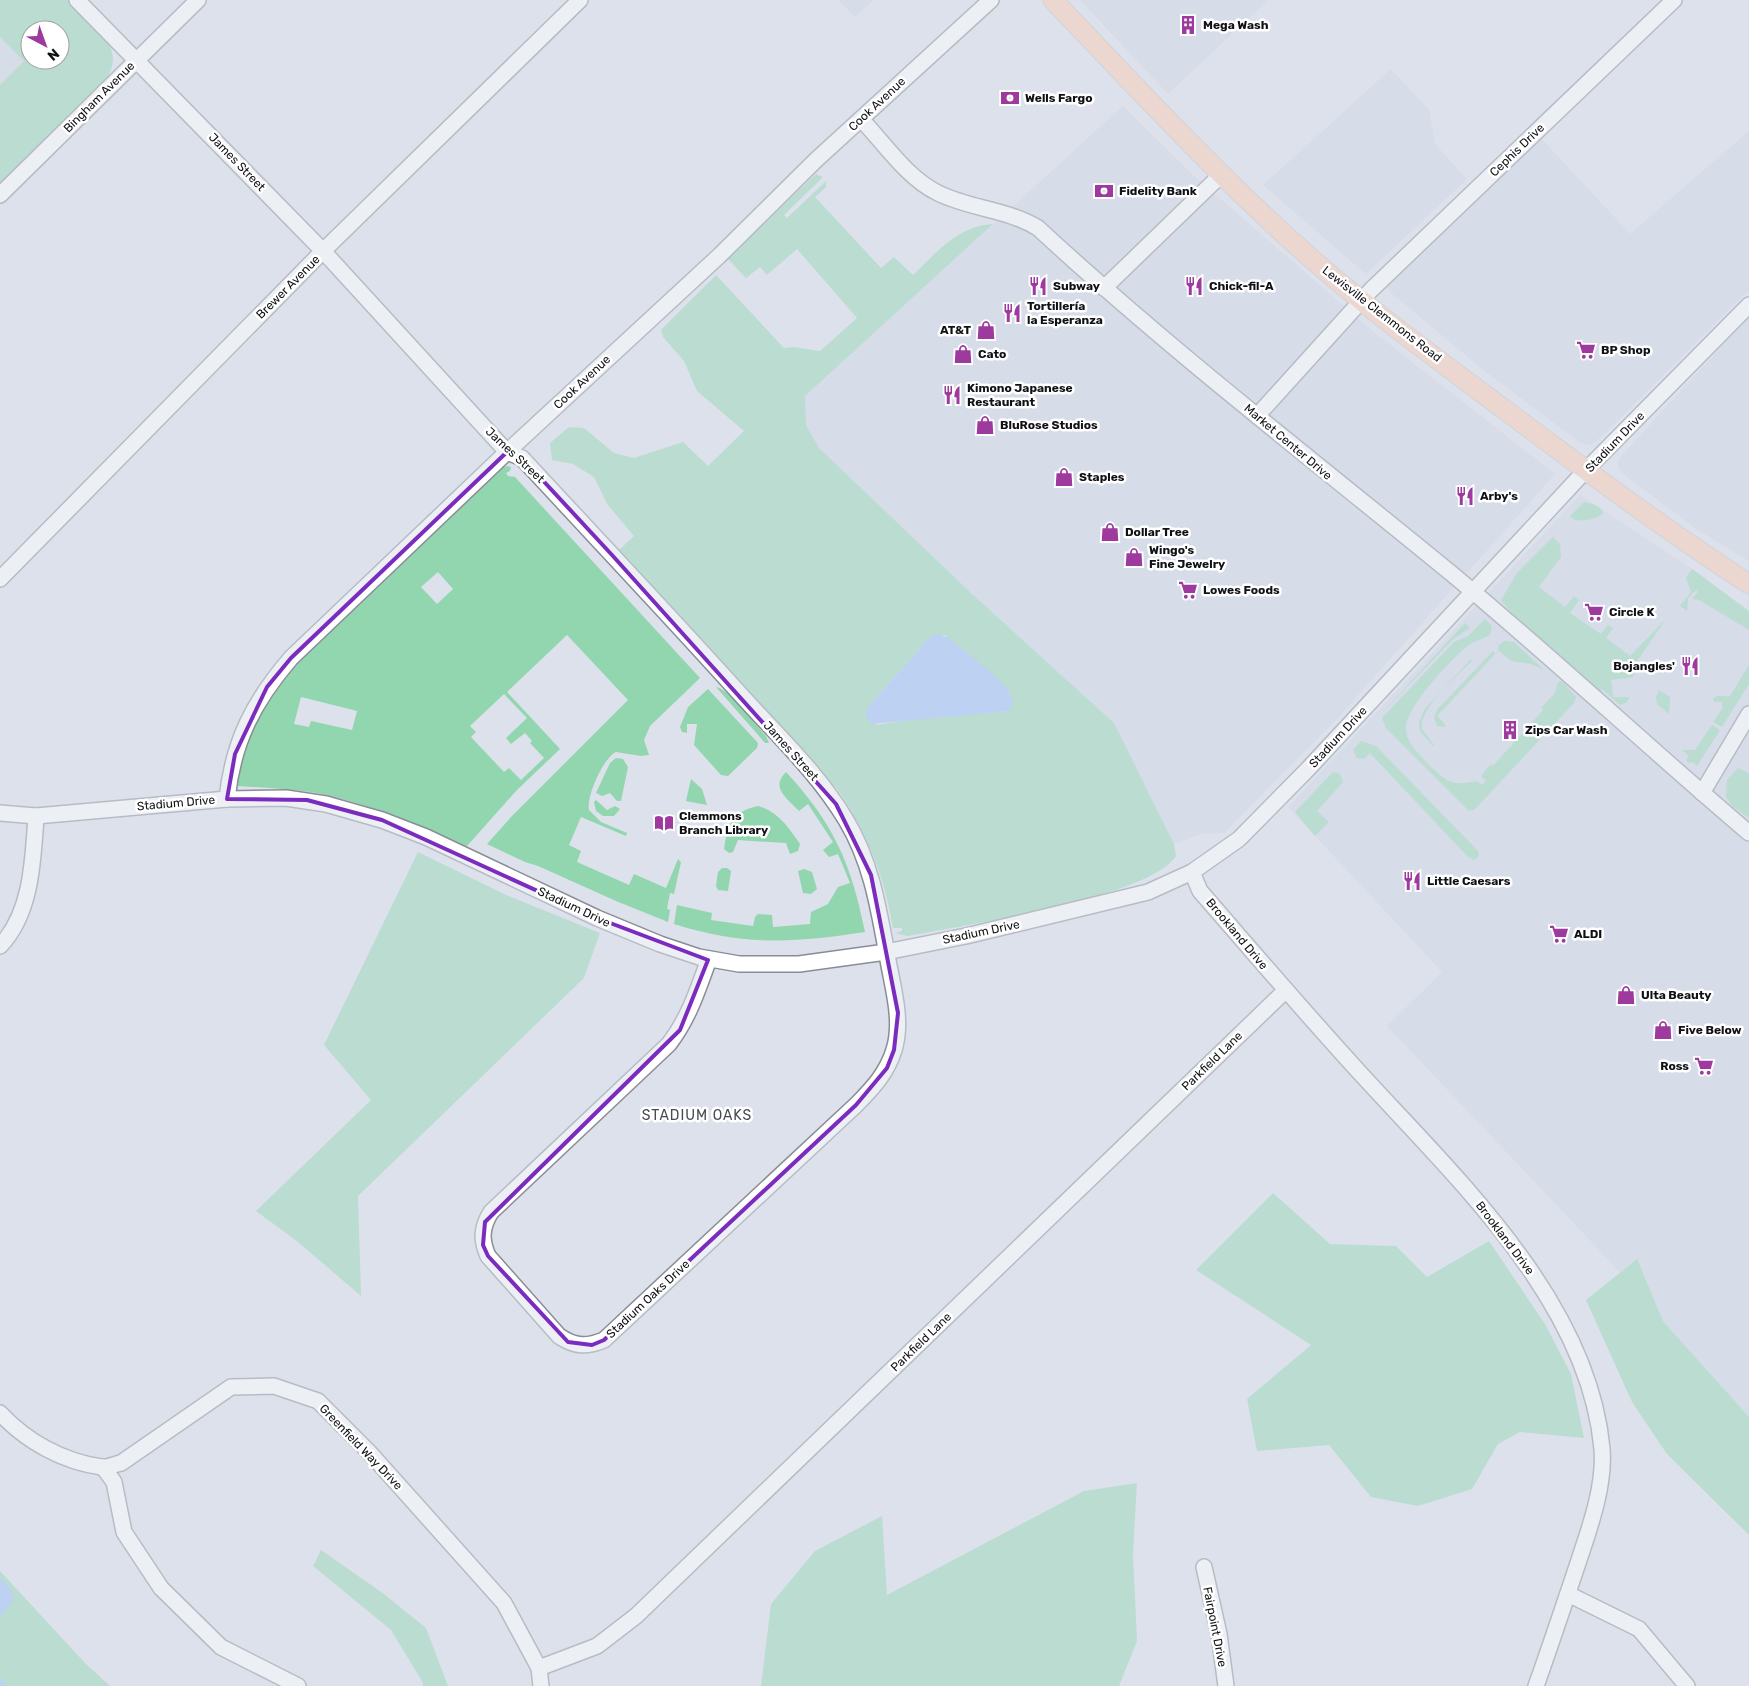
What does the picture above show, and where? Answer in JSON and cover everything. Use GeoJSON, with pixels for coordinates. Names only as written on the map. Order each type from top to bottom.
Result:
{"type":"FeatureCollection","features":[{"type":"Feature","properties":{"kind":"main road","name":"Lewisville Clemmons Road"},"geometry":{"type":"LineString","coordinates":[[1053,0],[1222,174],[1307,254],[1362,300],[1586,472],[1691,547],[1749,584]]}},
{"type":"Feature","properties":{"kind":"street","name":"James Street"},"geometry":{"type":"LineString","coordinates":[[77,0],[137,59],[323,251],[508,452],[522,458],[719,671],[830,796],[851,829],[869,870],[886,952]]}},
{"type":"Feature","properties":{"kind":"street","name":"Bingham Avenue"},"geometry":{"type":"LineString","coordinates":[[0,195],[198,0]]}},
{"type":"Feature","properties":{"kind":"street","name":"Brewer Avenue"},"geometry":{"type":"LineString","coordinates":[[0,579],[323,251],[580,0]]}},
{"type":"Feature","properties":{"kind":"street","name":"Cook Avenue"},"geometry":{"type":"LineString","coordinates":[[227,799],[235,754],[249,716],[267,687],[291,658],[508,452],[719,256],[861,119],[991,0]]}},
{"type":"Feature","properties":{"kind":"street","name":"Cephis Drive"},"geometry":{"type":"LineString","coordinates":[[1257,416],[1362,300],[1674,0]]}},
{"type":"Feature","properties":{"kind":"street","name":"Market Center Drive"},"geometry":{"type":"LineString","coordinates":[[861,119],[916,178],[929,188],[950,198],[1026,220],[1038,228],[1104,288],[1473,593],[1749,833]]}},
{"type":"Feature","properties":{"kind":"street"},"geometry":{"type":"LineString","coordinates":[[1104,288],[1222,174]]}},
{"type":"Feature","properties":{"kind":"street","name":"Stadium Drive"},"geometry":{"type":"LineString","coordinates":[[0,813],[36,816],[227,799],[307,800],[382,820],[435,841],[597,918],[660,944],[709,959],[765,966],[799,964],[886,952],[966,936],[1148,892],[1192,872],[1239,840],[1586,472],[1749,305]]}},
{"type":"Feature","properties":{"kind":"street"},"geometry":{"type":"LineString","coordinates":[[1702,793],[1749,714]]}},
{"type":"Feature","properties":{"kind":"street"},"geometry":{"type":"LineString","coordinates":[[0,946],[16,925],[22,908],[33,860],[36,816]]}},
{"type":"Feature","properties":{"kind":"street","name":"Brookland Drive"},"geometry":{"type":"LineString","coordinates":[[1192,872],[1200,891],[1285,991],[1484,1209],[1546,1293],[1574,1346],[1592,1396],[1602,1450],[1597,1505],[1536,1686]]}},
{"type":"Feature","properties":{"kind":"street","name":"Stadium Oaks Drive"},"geometry":{"type":"LineString","coordinates":[[709,959],[690,1010],[680,1030],[670,1044],[491,1212],[485,1222],[482,1232],[483,1245],[488,1256],[559,1336],[568,1342],[586,1346],[604,1340],[875,1085],[887,1068],[898,1032],[898,1013],[886,952]]}},
{"type":"Feature","properties":{"kind":"street","name":"Parkfield Lane"},"geometry":{"type":"LineString","coordinates":[[539,1668],[597,1646],[636,1616],[1285,991]]}},
{"type":"Feature","properties":{"kind":"street","name":"Greenfield Way Drive"},"geometry":{"type":"LineString","coordinates":[[104,1468],[121,1463],[231,1387],[274,1386],[318,1401],[370,1452],[504,1603],[539,1668],[541,1686]]}},
{"type":"Feature","properties":{"kind":"street"},"geometry":{"type":"LineString","coordinates":[[0,1412],[10,1424],[51,1453],[104,1468],[114,1482],[124,1532],[161,1588],[221,1646],[298,1686]]}},
{"type":"Feature","properties":{"kind":"street","name":"Fairpoint Drive"},"geometry":{"type":"LineString","coordinates":[[1204,1567],[1219,1634],[1226,1686]]}},
{"type":"Feature","properties":{"kind":"street"},"geometry":{"type":"LineString","coordinates":[[1568,1594],[1639,1629],[1687,1686]]}},
{"type":"Feature","properties":{"kind":"highlighted area"},"geometry":{"type":"Polygon","coordinates":[[[507,452],[522,458],[836,804],[871,875],[898,1013],[894,1050],[887,1068],[856,1105],[604,1340],[592,1345],[568,1342],[488,1256],[483,1245],[485,1222],[680,1030],[708,960],[597,918],[382,820],[307,800],[227,799],[235,754],[267,687],[291,658],[507,452]]]}},
{"type":"Feature","properties":{"kind":"shaded area"},"geometry":{"type":"Polygon","coordinates":[[[838,0],[874,0],[855,17],[838,0]]]}},
{"type":"Feature","properties":{"kind":"shaded area"},"geometry":{"type":"Polygon","coordinates":[[[1080,0],[1268,0],[1168,94],[1080,0]]]}},
{"type":"Feature","properties":{"kind":"shaded area"},"geometry":{"type":"Polygon","coordinates":[[[0,24],[20,48],[20,70],[22,70],[0,96],[0,24]]]}},
{"type":"Feature","properties":{"kind":"shaded area"},"geometry":{"type":"Polygon","coordinates":[[[1391,69],[1429,110],[1435,144],[1467,179],[1366,274],[1263,185],[1391,69]]]}},
{"type":"Feature","properties":{"kind":"shaded area"},"geometry":{"type":"Polygon","coordinates":[[[1123,106],[1193,175],[1370,329],[1555,474],[1335,721],[1224,833],[1201,834],[1174,844],[1114,723],[971,593],[819,448],[806,425],[805,396],[1123,106]]]}},
{"type":"Feature","properties":{"kind":"shaded area"},"geometry":{"type":"Polygon","coordinates":[[[1749,131],[1749,290],[1600,438],[1590,445],[1582,444],[1482,369],[1389,291],[1388,285],[1396,272],[1541,138],[1630,234],[1749,131]]]}},
{"type":"Feature","properties":{"kind":"shaded area"},"geometry":{"type":"Polygon","coordinates":[[[1749,316],[1749,561],[1696,529],[1621,472],[1617,461],[1749,316]]]}},
{"type":"Feature","properties":{"kind":"shaded area"},"geometry":{"type":"Polygon","coordinates":[[[1580,495],[1704,577],[1749,615],[1749,1417],[1617,1269],[1387,1026],[1442,972],[1288,807],[1580,495]]]}},
{"type":"Feature","properties":{"kind":"green space"},"geometry":{"type":"Polygon","coordinates":[[[0,0],[69,0],[105,36],[113,57],[112,69],[105,81],[0,185],[0,85],[20,65],[20,70],[70,70],[70,20],[20,20],[20,57],[0,37],[0,0]]]}},
{"type":"Feature","properties":{"kind":"green space"},"geometry":{"type":"Polygon","coordinates":[[[816,174],[823,177],[784,215],[787,218],[826,181],[826,187],[815,197],[881,268],[894,257],[913,275],[940,249],[959,235],[980,226],[993,224],[805,396],[806,425],[819,448],[971,593],[1114,723],[1174,844],[1176,856],[1159,871],[1131,884],[1094,897],[1052,908],[908,936],[895,933],[902,931],[902,928],[893,928],[880,873],[858,823],[838,790],[619,550],[634,536],[607,504],[594,477],[573,464],[552,460],[550,443],[569,427],[584,428],[614,453],[634,458],[683,442],[708,466],[744,431],[697,391],[684,361],[663,337],[661,330],[716,275],[784,348],[794,347],[820,351],[857,318],[797,249],[767,275],[760,267],[746,278],[727,258],[816,174]],[[945,635],[930,637],[866,711],[877,725],[927,717],[1009,711],[1012,702],[1010,693],[945,635]]]}},
{"type":"Feature","properties":{"kind":"green space"},"geometry":{"type":"Polygon","coordinates":[[[511,467],[510,471],[506,473],[508,476],[515,477],[700,678],[650,726],[644,740],[649,755],[641,756],[616,752],[606,762],[596,778],[590,796],[589,810],[601,822],[627,833],[626,836],[581,817],[569,845],[581,851],[577,862],[629,885],[634,874],[666,888],[678,859],[681,862],[674,894],[670,893],[667,909],[670,910],[668,922],[487,844],[511,817],[628,700],[567,635],[507,692],[560,749],[517,790],[467,846],[457,844],[379,811],[347,800],[295,790],[235,786],[237,771],[246,742],[266,702],[283,677],[500,468],[511,467]],[[438,572],[421,587],[437,604],[453,589],[438,572]],[[504,694],[470,726],[476,732],[471,737],[504,772],[509,768],[521,780],[544,758],[530,743],[532,741],[525,733],[511,744],[506,738],[527,718],[504,694]],[[301,697],[294,724],[309,727],[311,721],[352,730],[357,711],[301,697]]]}},
{"type":"Feature","properties":{"kind":"green space"},"geometry":{"type":"Polygon","coordinates":[[[1584,502],[1593,504],[1603,513],[1596,518],[1586,520],[1576,520],[1570,516],[1584,502]]]}},
{"type":"Feature","properties":{"kind":"green space"},"geometry":{"type":"Polygon","coordinates":[[[1553,537],[1560,544],[1561,557],[1539,587],[1565,607],[1574,596],[1579,600],[1570,613],[1601,634],[1608,625],[1613,628],[1606,638],[1630,656],[1666,619],[1635,664],[1633,677],[1611,680],[1613,697],[1630,697],[1626,703],[1620,705],[1602,689],[1599,693],[1521,624],[1501,600],[1517,573],[1553,537]]]}},
{"type":"Feature","properties":{"kind":"green space"},"geometry":{"type":"Polygon","coordinates":[[[1692,569],[1749,611],[1749,630],[1699,600],[1692,599],[1698,592],[1696,590],[1688,598],[1687,611],[1680,606],[1691,592],[1686,578],[1692,569]]]}},
{"type":"Feature","properties":{"kind":"green space"},"geometry":{"type":"Polygon","coordinates":[[[1485,619],[1492,626],[1490,635],[1469,645],[1452,660],[1421,696],[1408,719],[1406,728],[1408,739],[1436,772],[1451,782],[1477,781],[1482,785],[1486,781],[1481,776],[1491,764],[1493,766],[1543,710],[1541,708],[1555,693],[1558,682],[1562,681],[1576,697],[1574,703],[1475,809],[1469,811],[1386,728],[1382,718],[1454,642],[1468,636],[1485,619]]]}},
{"type":"Feature","properties":{"kind":"green space"},"geometry":{"type":"Polygon","coordinates":[[[1465,623],[1470,628],[1453,639],[1383,712],[1465,623]]]}},
{"type":"Feature","properties":{"kind":"green space"},"geometry":{"type":"Polygon","coordinates":[[[1504,641],[1514,642],[1544,670],[1531,664],[1511,661],[1498,650],[1499,645],[1504,641]]]}},
{"type":"Feature","properties":{"kind":"green space"},"geometry":{"type":"Polygon","coordinates":[[[1493,651],[1495,654],[1437,716],[1445,724],[1445,727],[1437,726],[1434,717],[1437,710],[1493,651]]]}},
{"type":"Feature","properties":{"kind":"green space"},"geometry":{"type":"Polygon","coordinates":[[[1471,659],[1472,661],[1432,702],[1422,721],[1422,729],[1433,746],[1420,731],[1419,723],[1424,710],[1471,659]]]}},
{"type":"Feature","properties":{"kind":"green space"},"geometry":{"type":"Polygon","coordinates":[[[1749,665],[1749,684],[1722,727],[1713,722],[1722,709],[1722,702],[1714,702],[1713,699],[1717,696],[1730,696],[1749,665]]]}},
{"type":"Feature","properties":{"kind":"green space"},"geometry":{"type":"Polygon","coordinates":[[[716,687],[722,689],[735,700],[766,736],[769,743],[765,743],[716,687]]]}},
{"type":"Feature","properties":{"kind":"green space"},"geometry":{"type":"Polygon","coordinates":[[[708,689],[758,743],[757,748],[728,776],[721,775],[694,745],[697,724],[687,724],[687,733],[682,732],[680,727],[688,707],[708,689]]]}},
{"type":"Feature","properties":{"kind":"green space"},"geometry":{"type":"Polygon","coordinates":[[[1659,690],[1670,697],[1669,714],[1657,704],[1656,697],[1659,690]]]}},
{"type":"Feature","properties":{"kind":"green space"},"geometry":{"type":"Polygon","coordinates":[[[1712,725],[1720,730],[1697,766],[1693,762],[1688,763],[1686,760],[1689,756],[1682,750],[1695,750],[1712,725]]]}},
{"type":"Feature","properties":{"kind":"green space"},"geometry":{"type":"Polygon","coordinates":[[[1361,741],[1376,746],[1478,851],[1479,856],[1474,860],[1468,857],[1370,753],[1364,759],[1357,758],[1353,750],[1361,741]]]}},
{"type":"Feature","properties":{"kind":"green space"},"geometry":{"type":"Polygon","coordinates":[[[616,758],[623,759],[628,767],[621,801],[617,801],[610,793],[602,796],[596,793],[610,763],[616,758]]]}},
{"type":"Feature","properties":{"kind":"green space"},"geometry":{"type":"Polygon","coordinates":[[[1738,768],[1749,773],[1749,818],[1732,806],[1726,797],[1727,780],[1738,768]]]}},
{"type":"Feature","properties":{"kind":"green space"},"geometry":{"type":"Polygon","coordinates":[[[786,772],[817,809],[838,846],[854,885],[865,932],[791,940],[769,940],[723,936],[674,924],[677,905],[712,913],[711,920],[753,926],[755,917],[758,914],[772,915],[773,927],[810,924],[811,912],[828,904],[838,887],[850,883],[838,854],[829,857],[823,850],[833,842],[808,804],[799,811],[782,793],[780,783],[781,778],[786,772]]]}},
{"type":"Feature","properties":{"kind":"green space"},"geometry":{"type":"Polygon","coordinates":[[[1333,772],[1340,774],[1343,782],[1317,811],[1329,822],[1315,836],[1295,812],[1333,772]]]}},
{"type":"Feature","properties":{"kind":"green space"},"geometry":{"type":"Polygon","coordinates":[[[691,779],[702,789],[707,805],[686,801],[691,779]]]}},
{"type":"Feature","properties":{"kind":"green space"},"geometry":{"type":"Polygon","coordinates":[[[596,800],[607,810],[615,806],[620,809],[614,816],[603,816],[596,811],[594,802],[596,800]]]}},
{"type":"Feature","properties":{"kind":"green space"},"geometry":{"type":"Polygon","coordinates":[[[758,806],[777,816],[792,832],[800,844],[798,851],[790,854],[786,843],[738,840],[733,852],[729,853],[724,849],[732,820],[742,812],[758,806]]]}},
{"type":"Feature","properties":{"kind":"green space"},"geometry":{"type":"Polygon","coordinates":[[[418,852],[506,895],[600,933],[584,978],[358,1196],[361,1296],[298,1242],[256,1211],[371,1100],[324,1045],[418,852]]]}},
{"type":"Feature","properties":{"kind":"green space"},"geometry":{"type":"Polygon","coordinates":[[[722,868],[727,868],[731,871],[728,891],[718,890],[716,886],[718,872],[722,868]]]}},
{"type":"Feature","properties":{"kind":"green space"},"geometry":{"type":"Polygon","coordinates":[[[804,869],[812,872],[817,889],[811,894],[803,893],[798,871],[804,869]]]}},
{"type":"Feature","properties":{"kind":"green space"},"geometry":{"type":"Polygon","coordinates":[[[1273,1193],[1330,1244],[1396,1246],[1427,1277],[1489,1241],[1545,1324],[1571,1374],[1584,1438],[1520,1432],[1498,1444],[1472,1489],[1418,1506],[1371,1497],[1329,1445],[1257,1451],[1247,1399],[1311,1345],[1196,1270],[1273,1193]]]}},
{"type":"Feature","properties":{"kind":"green space"},"geometry":{"type":"Polygon","coordinates":[[[1637,1259],[1663,1321],[1749,1417],[1749,1535],[1667,1454],[1632,1402],[1586,1300],[1637,1259]]]}},
{"type":"Feature","properties":{"kind":"green space"},"geometry":{"type":"Polygon","coordinates":[[[1137,1483],[1133,1554],[1137,1641],[1119,1686],[761,1686],[771,1604],[815,1551],[882,1516],[887,1595],[1084,1491],[1137,1483]]]}},
{"type":"Feature","properties":{"kind":"green space"},"geometry":{"type":"Polygon","coordinates":[[[321,1550],[384,1594],[426,1628],[448,1686],[423,1686],[391,1630],[313,1566],[321,1550]]]}},
{"type":"Feature","properties":{"kind":"green space"},"geometry":{"type":"Polygon","coordinates":[[[0,1571],[85,1663],[110,1686],[0,1686],[0,1571]]]}},
{"type":"Feature","properties":{"kind":"water"},"geometry":{"type":"Polygon","coordinates":[[[939,634],[949,638],[1003,685],[1012,699],[1009,711],[872,724],[866,716],[869,706],[930,637],[939,634]]]}},
{"type":"Feature","properties":{"kind":"water"},"geometry":{"type":"Polygon","coordinates":[[[0,1578],[11,1589],[13,1600],[0,1617],[0,1578]]]}},
{"type":"Feature","properties":{"kind":"waterway"},"geometry":{"type":"LineString","coordinates":[[0,1680],[4,1686]]}},
{"type":"Feature","properties":{"kind":"place","name":"Mega Wash"},"geometry":{"type":"Point","coordinates":[1188,25]}},
{"type":"Feature","properties":{"kind":"place","name":"Wells Fargo"},"geometry":{"type":"Point","coordinates":[1010,98]}},
{"type":"Feature","properties":{"kind":"place","name":"Fidelity Bank"},"geometry":{"type":"Point","coordinates":[1104,191]}},
{"type":"Feature","properties":{"kind":"place","name":"Subway"},"geometry":{"type":"Point","coordinates":[1038,286]}},
{"type":"Feature","properties":{"kind":"place","name":"Chick-fil-A"},"geometry":{"type":"Point","coordinates":[1194,286]}},
{"type":"Feature","properties":{"kind":"place","name":"Tortillería la Esperanza"},"geometry":{"type":"Point","coordinates":[1012,313]}},
{"type":"Feature","properties":{"kind":"place","name":"AT&T"},"geometry":{"type":"Point","coordinates":[986,330]}},
{"type":"Feature","properties":{"kind":"place","name":"BP Shop"},"geometry":{"type":"Point","coordinates":[1586,350]}},
{"type":"Feature","properties":{"kind":"place","name":"Cato"},"geometry":{"type":"Point","coordinates":[963,354]}},
{"type":"Feature","properties":{"kind":"place","name":"Kimono Japanese Restaurant"},"geometry":{"type":"Point","coordinates":[952,395]}},
{"type":"Feature","properties":{"kind":"place","name":"BluRose Studios"},"geometry":{"type":"Point","coordinates":[985,425]}},
{"type":"Feature","properties":{"kind":"place","name":"Staples"},"geometry":{"type":"Point","coordinates":[1064,477]}},
{"type":"Feature","properties":{"kind":"place","name":"Arby's"},"geometry":{"type":"Point","coordinates":[1465,496]}},
{"type":"Feature","properties":{"kind":"place","name":"Dollar Tree"},"geometry":{"type":"Point","coordinates":[1110,532]}},
{"type":"Feature","properties":{"kind":"place","name":"Wingo's Fine Jewelry"},"geometry":{"type":"Point","coordinates":[1134,557]}},
{"type":"Feature","properties":{"kind":"place","name":"Lowes Foods"},"geometry":{"type":"Point","coordinates":[1188,590]}},
{"type":"Feature","properties":{"kind":"place","name":"Circle K"},"geometry":{"type":"Point","coordinates":[1594,612]}},
{"type":"Feature","properties":{"kind":"place","name":"Bojangles'"},"geometry":{"type":"Point","coordinates":[1690,666]}},
{"type":"Feature","properties":{"kind":"place","name":"Zips Car Wash"},"geometry":{"type":"Point","coordinates":[1510,730]}},
{"type":"Feature","properties":{"kind":"place","name":"Clemmons Branch Library"},"geometry":{"type":"Point","coordinates":[664,823]}},
{"type":"Feature","properties":{"kind":"place","name":"Little Caesars"},"geometry":{"type":"Point","coordinates":[1412,881]}},
{"type":"Feature","properties":{"kind":"place","name":"ALDI"},"geometry":{"type":"Point","coordinates":[1559,934]}},
{"type":"Feature","properties":{"kind":"place","name":"Ulta Beauty"},"geometry":{"type":"Point","coordinates":[1626,995]}},
{"type":"Feature","properties":{"kind":"place","name":"Five Below"},"geometry":{"type":"Point","coordinates":[1663,1030]}},
{"type":"Feature","properties":{"kind":"place","name":"Ross"},"geometry":{"type":"Point","coordinates":[1704,1066]}},
{"type":"Feature","properties":{"kind":"district","name":"STADIUM OAKS"},"geometry":{"type":"Point","coordinates":[697,1115]}}]}
